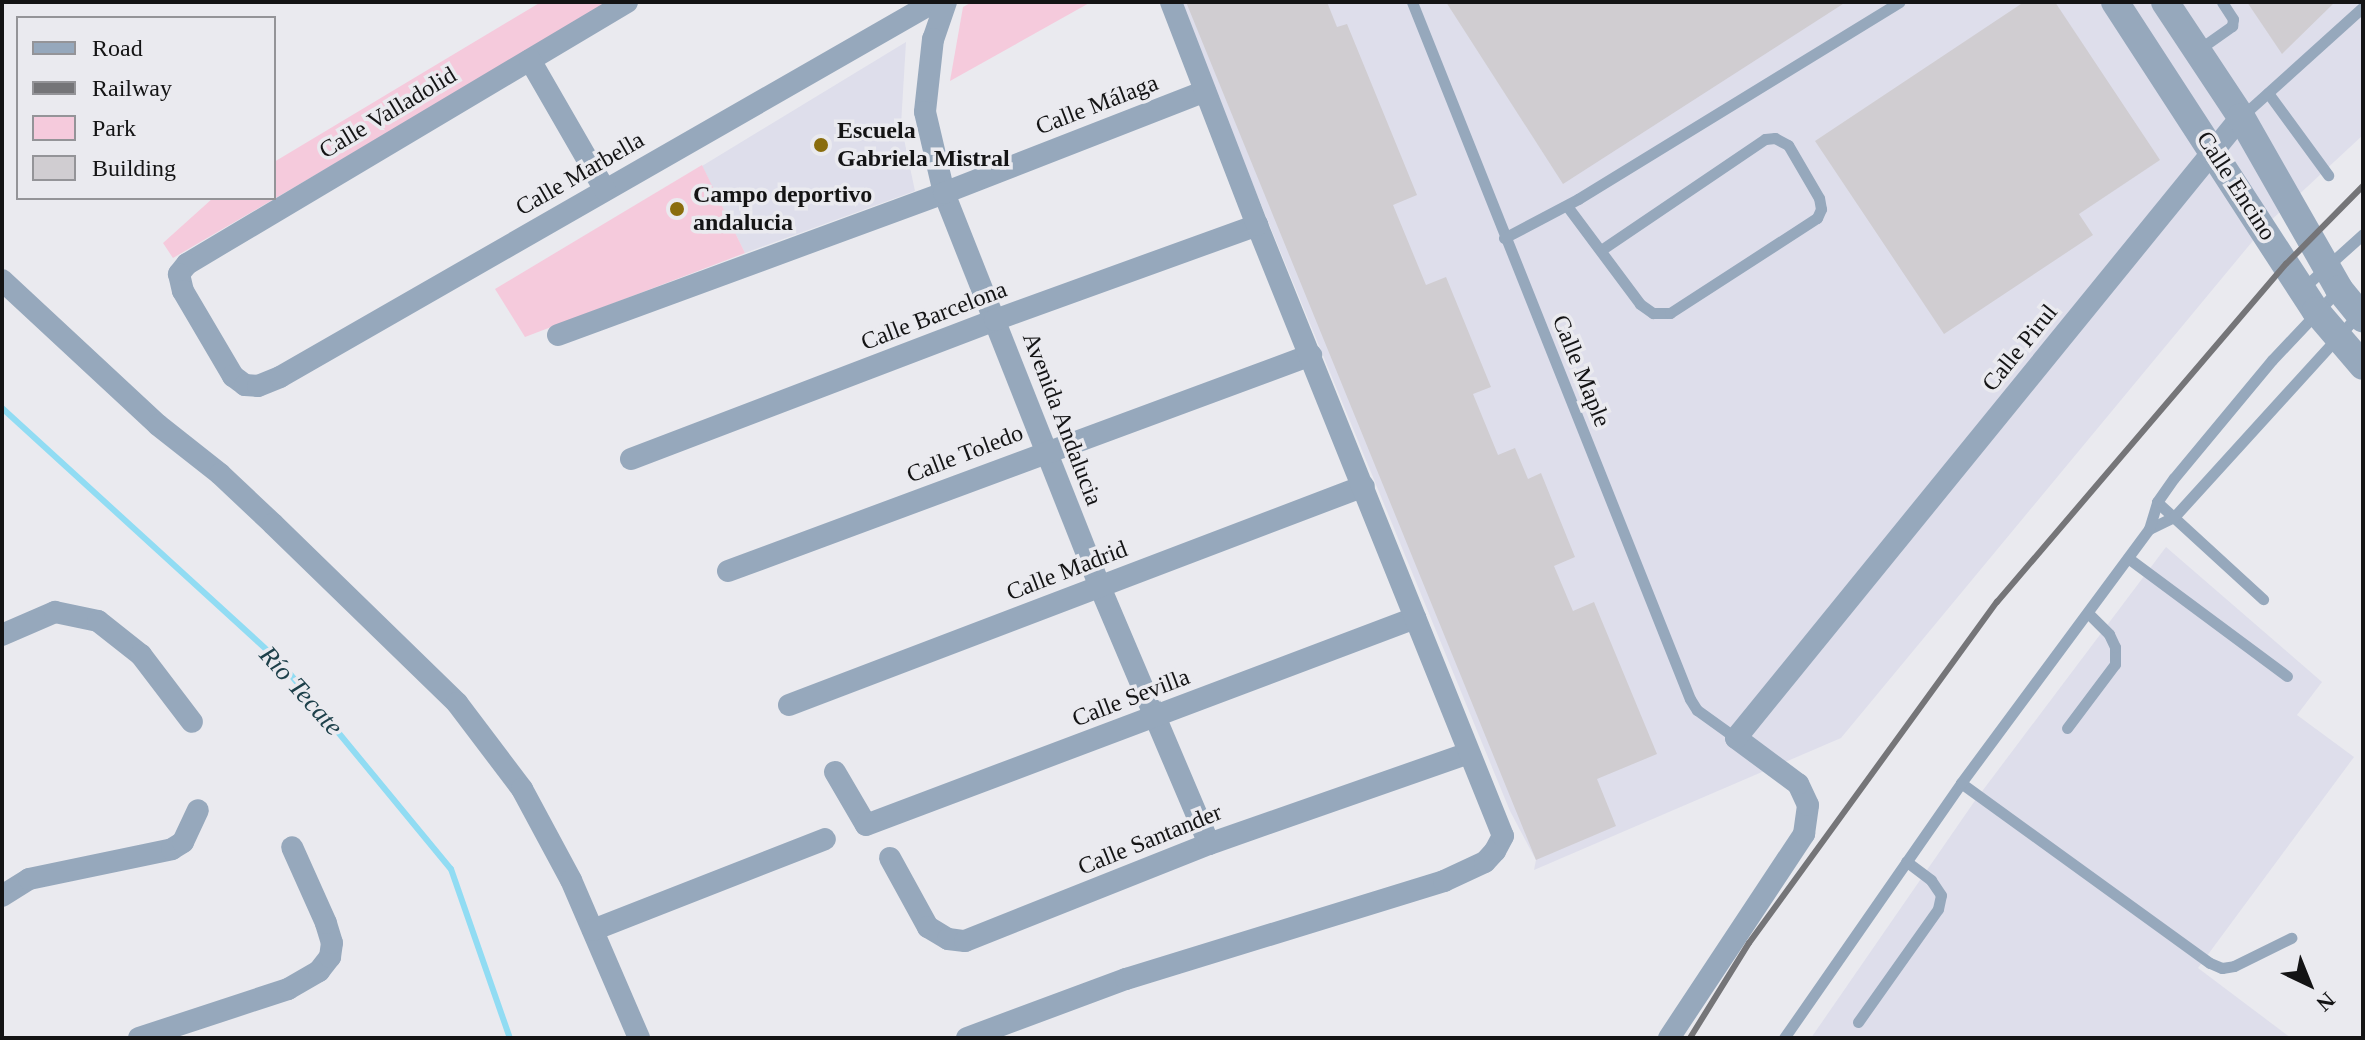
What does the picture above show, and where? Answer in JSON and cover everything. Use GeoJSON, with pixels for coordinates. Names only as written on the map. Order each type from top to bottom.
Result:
{"type":"FeatureCollection","features":[{"type":"Feature","properties":{"kind":"street","name":"Calle Valladolid"},"geometry":{"type":"LineString","coordinates":[[250,386],[233,376],[187,298],[179,274],[193,259],[627,2]]}},
{"type":"Feature","properties":{"kind":"street","name":"Calle Marbella"},"geometry":{"type":"LineString","coordinates":[[250,386],[280,377],[934,2]]}},
{"type":"Feature","properties":{"kind":"street","name":"Avenida Andalucia"},"geometry":{"type":"LineString","coordinates":[[946,2],[933,39],[925,112],[944,193],[1100,587],[1209,844]]}},
{"type":"Feature","properties":{"kind":"street"},"geometry":{"type":"LineString","coordinates":[[967,1038],[1126,979],[1444,881],[1485,862],[1503,836],[1257,225],[1171,2]]}},
{"type":"Feature","properties":{"kind":"street","name":"Calle Encino"},"geometry":{"type":"LineString","coordinates":[[2115,2],[2309,300],[2335,337],[2363,366]]}},
{"type":"Feature","properties":{"kind":"street","name":"Calle Encino"},"geometry":{"type":"LineString","coordinates":[[2165,2],[2241,117],[2333,278],[2360,317]]}},
{"type":"Feature","properties":{"kind":"street"},"geometry":{"type":"LineString","coordinates":[[530,60],[605,190]]}},
{"type":"Feature","properties":{"kind":"street","name":"Calle Málaga"},"geometry":{"type":"LineString","coordinates":[[558,335],[944,193],[1205,91]]}},
{"type":"Feature","properties":{"kind":"street","name":"Calle Pirul"},"geometry":{"type":"LineString","coordinates":[[1736,738],[1778,691],[2241,117]]}},
{"type":"Feature","properties":{"kind":"street","name":"Calle Barcelona"},"geometry":{"type":"LineString","coordinates":[[631,459],[995,320],[1257,225]]}},
{"type":"Feature","properties":{"kind":"street"},"geometry":{"type":"LineString","coordinates":[[2,280],[158,425],[220,474],[457,703],[522,789],[571,880],[639,1038]]}},
{"type":"Feature","properties":{"kind":"street","name":"Calle Toledo"},"geometry":{"type":"LineString","coordinates":[[728,571],[1047,450],[1311,355]]}},
{"type":"Feature","properties":{"kind":"street","name":"Calle Madrid"},"geometry":{"type":"LineString","coordinates":[[789,705],[1364,486]]}},
{"type":"Feature","properties":{"kind":"street"},"geometry":{"type":"LineString","coordinates":[[2,635],[55,612],[98,621],[141,655],[192,722]]}},
{"type":"Feature","properties":{"kind":"street","name":"Calle Sevilla"},"geometry":{"type":"LineString","coordinates":[[835,772],[866,825],[1415,618]]}},
{"type":"Feature","properties":{"kind":"street"},"geometry":{"type":"LineString","coordinates":[[1669,1038],[1804,834],[1808,805],[1798,784],[1736,738]]}},
{"type":"Feature","properties":{"kind":"street","name":"Calle Santander"},"geometry":{"type":"LineString","coordinates":[[890,858],[928,927],[948,939],[965,941],[1209,844],[1469,753]]}},
{"type":"Feature","properties":{"kind":"street"},"geometry":{"type":"LineString","coordinates":[[2,896],[29,879],[172,849],[183,842],[198,810]]}},
{"type":"Feature","properties":{"kind":"street"},"geometry":{"type":"LineString","coordinates":[[593,930],[825,839]]}},
{"type":"Feature","properties":{"kind":"street"},"geometry":{"type":"LineString","coordinates":[[139,1038],[288,989],[319,971],[330,957],[332,943],[292,847]]}},
{"type":"Feature","properties":{"kind":"lane","name":"Calle Maple"},"geometry":{"type":"LineString","coordinates":[[1412,2],[1690,699],[1697,710],[1736,738]]}},
{"type":"Feature","properties":{"kind":"lane"},"geometry":{"type":"LineString","coordinates":[[1504,238],[1567,206],[1899,2]]}},
{"type":"Feature","properties":{"kind":"lane"},"geometry":{"type":"LineString","coordinates":[[2197,51],[2232,26],[2233,19],[2222,2]]}},
{"type":"Feature","properties":{"kind":"lane","name":"Calle Pirul"},"geometry":{"type":"LineString","coordinates":[[2241,117],[2363,7]]}},
{"type":"Feature","properties":{"kind":"lane"},"geometry":{"type":"LineString","coordinates":[[2268,93],[2328,175]]}},
{"type":"Feature","properties":{"kind":"lane"},"geometry":{"type":"LineString","coordinates":[[1567,206],[1640,304],[1653,313],[1670,313],[1817,218],[1821,209],[1819,198],[1788,145],[1775,138],[1765,139],[1601,250]]}},
{"type":"Feature","properties":{"kind":"lane"},"geometry":{"type":"LineString","coordinates":[[1784,1038],[1961,783],[2149,529],[2157,502],[2272,360],[2309,300],[2333,278],[2363,234]]}},
{"type":"Feature","properties":{"kind":"lane"},"geometry":{"type":"LineString","coordinates":[[2309,300],[2333,278]]}},
{"type":"Feature","properties":{"kind":"lane"},"geometry":{"type":"LineString","coordinates":[[2149,529],[2174,517],[2335,337],[2360,317]]}},
{"type":"Feature","properties":{"kind":"lane"},"geometry":{"type":"LineString","coordinates":[[2157,502],[2263,599]]}},
{"type":"Feature","properties":{"kind":"lane"},"geometry":{"type":"LineString","coordinates":[[2128,558],[2287,676]]}},
{"type":"Feature","properties":{"kind":"lane"},"geometry":{"type":"LineString","coordinates":[[2067,728],[2115,664],[2115,647],[2109,634],[2088,613]]}},
{"type":"Feature","properties":{"kind":"lane"},"geometry":{"type":"LineString","coordinates":[[1961,783],[2210,963],[2222,968],[2234,966],[2291,938]]}},
{"type":"Feature","properties":{"kind":"lane"},"geometry":{"type":"LineString","coordinates":[[1858,1022],[1938,909],[1941,895],[1931,880],[1906,861]]}},
{"type":"Feature","properties":{"kind":"shaded area"},"geometry":{"type":"Polygon","coordinates":[[[1178,2],[2363,2],[2363,135],[2266,225],[1841,738],[1534,870],[1536,860],[1510,811],[1178,2]]]}},
{"type":"Feature","properties":{"kind":"shaded area","name":"Escuela Gabriela Mistral"},"geometry":{"type":"Polygon","coordinates":[[[906,42],[901,125],[915,191],[745,253],[702,166],[906,42]]]}},
{"type":"Feature","properties":{"kind":"shaded area"},"geometry":{"type":"Polygon","coordinates":[[[2166,547],[2322,682],[2297,715],[2354,757],[2198,968],[2291,1038],[1811,1038],[1974,802],[2166,547]]]}},
{"type":"Feature","properties":{"kind":"green space"},"geometry":{"type":"Polygon","coordinates":[[[541,2],[611,2],[276,198],[276,161],[541,2]]]}},
{"type":"Feature","properties":{"kind":"green space"},"geometry":{"type":"Polygon","coordinates":[[[972,2],[1091,2],[950,81],[963,7],[972,2]]]}},
{"type":"Feature","properties":{"kind":"green space","name":"Campo deportivo andalucia"},"geometry":{"type":"Polygon","coordinates":[[[702,165],[745,253],[525,337],[495,289],[702,165]]]}},
{"type":"Feature","properties":{"kind":"green space"},"geometry":{"type":"Polygon","coordinates":[[[211,200],[272,200],[173,258],[163,243],[211,200]]]}},
{"type":"Feature","properties":{"kind":"building"},"geometry":{"type":"Polygon","coordinates":[[[1186,2],[1327,2],[1337,27],[1347,24],[1417,195],[1393,205],[1426,285],[1446,277],[1491,387],[1473,394],[1498,455],[1515,448],[1528,479],[1541,473],[1575,557],[1554,566],[1573,611],[1594,602],[1657,754],[1597,779],[1616,826],[1536,860],[1186,2]]]}},
{"type":"Feature","properties":{"kind":"building"},"geometry":{"type":"Polygon","coordinates":[[[1446,2],[1846,2],[1563,184],[1446,2]]]}},
{"type":"Feature","properties":{"kind":"building"},"geometry":{"type":"Polygon","coordinates":[[[2024,2],[2055,2],[2160,160],[2079,214],[2093,235],[1944,334],[1815,141],[2024,2]]]}},
{"type":"Feature","properties":{"kind":"building"},"geometry":{"type":"Polygon","coordinates":[[[2247,2],[2335,2],[2282,54],[2247,2]]]}},
{"type":"Feature","properties":{"kind":"waterway","name":"Río Tecate"},"geometry":{"type":"LineString","coordinates":[[2,408],[281,663],[451,869],[510,1038]]}},
{"type":"Feature","properties":{"kind":"railway"},"geometry":{"type":"LineString","coordinates":[[1690,1038],[1749,943],[1997,602],[2286,264],[2363,186]]}},
{"type":"Feature","properties":{"kind":"place","name":"Escuela Gabriela Mistral"},"geometry":{"type":"Point","coordinates":[821,145]}},
{"type":"Feature","properties":{"kind":"place","name":"Campo deportivo andalucia"},"geometry":{"type":"Point","coordinates":[677,209]}}]}
